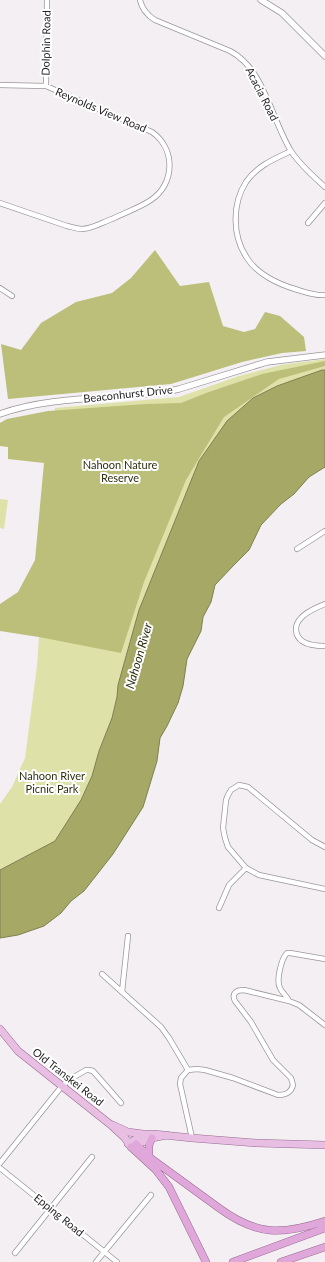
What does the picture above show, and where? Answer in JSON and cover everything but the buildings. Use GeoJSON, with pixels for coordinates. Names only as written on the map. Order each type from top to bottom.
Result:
{"type":"FeatureCollection","features":[{"type":"Feature","properties":{"kind":"highway"},"geometry":{"type":"LineString","coordinates":[[150,1157],[149,1145],[152,1138]]}},
{"type":"Feature","properties":{"kind":"highway"},"geometry":{"type":"LineString","coordinates":[[131,1142],[230,1216],[252,1226],[285,1231],[325,1221]]}},
{"type":"Feature","properties":{"kind":"highway"},"geometry":{"type":"LineString","coordinates":[[131,1142],[153,1166],[169,1187],[206,1262]]}},
{"type":"Feature","properties":{"kind":"highway"},"geometry":{"type":"LineString","coordinates":[[233,1262],[325,1228]]}},
{"type":"Feature","properties":{"kind":"highway"},"geometry":{"type":"LineString","coordinates":[[281,1262],[325,1248]]}},
{"type":"Feature","properties":{"kind":"main road","name":"Old Transkei Road"},"geometry":{"type":"LineString","coordinates":[[0,1029],[18,1051],[111,1124],[131,1142]]}},
{"type":"Feature","properties":{"kind":"main road"},"geometry":{"type":"LineString","coordinates":[[111,1124],[128,1132],[144,1134],[160,1134],[272,1144],[325,1145]]}},
{"type":"Feature","properties":{"kind":"main road"},"geometry":{"type":"LineString","coordinates":[[131,1142],[144,1134]]}},
{"type":"Feature","properties":{"kind":"main road"},"geometry":{"type":"LineString","coordinates":[[131,1142],[167,1135]]}},
{"type":"Feature","properties":{"kind":"street","name":"Dolphin Road"},"geometry":{"type":"LineString","coordinates":[[46,86],[47,0]]}},
{"type":"Feature","properties":{"kind":"street","name":"Acacia Road"},"geometry":{"type":"LineString","coordinates":[[140,0],[143,10],[155,20],[230,51],[247,63],[258,81],[291,151],[301,164],[325,187]]}},
{"type":"Feature","properties":{"kind":"street"},"geometry":{"type":"LineString","coordinates":[[261,0],[282,13],[325,56]]}},
{"type":"Feature","properties":{"kind":"street","name":"Reynolds View Road"},"geometry":{"type":"LineString","coordinates":[[0,85],[46,86],[144,128],[158,136],[166,147],[170,158],[170,171],[168,177],[164,186],[152,200],[87,228],[78,229],[67,226],[0,204]]}},
{"type":"Feature","properties":{"kind":"street"},"geometry":{"type":"LineString","coordinates":[[291,151],[260,167],[246,183],[242,189],[236,208],[236,230],[240,246],[247,258],[263,274],[288,287],[308,293],[325,295]]}},
{"type":"Feature","properties":{"kind":"street"},"geometry":{"type":"LineString","coordinates":[[308,223],[325,203]]}},
{"type":"Feature","properties":{"kind":"street"},"geometry":{"type":"LineString","coordinates":[[0,288],[12,296]]}},
{"type":"Feature","properties":{"kind":"street","name":"Beaconhurst Drive"},"geometry":{"type":"LineString","coordinates":[[0,414],[26,406],[165,392],[262,364],[292,358],[325,355]]}},
{"type":"Feature","properties":{"kind":"street"},"geometry":{"type":"LineString","coordinates":[[296,549],[325,531]]}},
{"type":"Feature","properties":{"kind":"street"},"geometry":{"type":"LineString","coordinates":[[325,604],[304,615],[298,621],[296,630],[297,637],[303,642],[311,645],[325,646]]}},
{"type":"Feature","properties":{"kind":"street"},"geometry":{"type":"LineString","coordinates":[[325,847],[312,840],[248,787],[239,785],[231,790],[228,795],[224,834],[228,847],[246,868],[259,875],[325,889]]}},
{"type":"Feature","properties":{"kind":"street"},"geometry":{"type":"LineString","coordinates":[[219,908],[229,885],[246,868]]}},
{"type":"Feature","properties":{"kind":"street"},"geometry":{"type":"LineString","coordinates":[[122,992],[128,936]]}},
{"type":"Feature","properties":{"kind":"street"},"geometry":{"type":"LineString","coordinates":[[289,1001],[278,982],[282,960],[287,954],[290,953],[325,959]]}},
{"type":"Feature","properties":{"kind":"street"},"geometry":{"type":"LineString","coordinates":[[102,974],[161,1027],[188,1070]]}},
{"type":"Feature","properties":{"kind":"street"},"geometry":{"type":"LineString","coordinates":[[192,1138],[180,1084],[181,1078],[188,1070],[200,1069],[233,1078],[276,1094],[283,1095],[292,1089],[293,1085],[291,1078],[273,1060],[252,1022],[235,1001],[233,996],[234,993],[244,990],[299,1004],[325,1025]]}},
{"type":"Feature","properties":{"kind":"street"},"geometry":{"type":"LineString","coordinates":[[0,1163],[62,1086],[86,1070],[91,1070],[96,1074],[121,1103]]}},
{"type":"Feature","properties":{"kind":"street"},"geometry":{"type":"LineString","coordinates":[[15,1253],[92,1157]]}},
{"type":"Feature","properties":{"kind":"street","name":"Epping Road"},"geometry":{"type":"LineString","coordinates":[[0,1168],[117,1262]]}},
{"type":"Feature","properties":{"kind":"street"},"geometry":{"type":"LineString","coordinates":[[96,1262],[151,1195]]}},
{"type":"Feature","properties":{"kind":"green space"},"geometry":{"type":"Polygon","coordinates":[[[155,250],[180,286],[209,282],[223,326],[244,332],[255,329],[265,312],[280,316],[304,337],[306,351],[282,353],[242,362],[171,384],[8,399],[1,344],[21,350],[41,323],[76,302],[112,293],[131,278],[155,250]]]}},
{"type":"Feature","properties":{"kind":"green space","name":"Nahoon Nature Reserve"},"geometry":{"type":"Polygon","coordinates":[[[325,359],[325,370],[322,370],[199,461],[139,610],[118,685],[112,718],[99,751],[92,776],[81,800],[55,842],[0,870],[0,804],[12,787],[25,758],[37,666],[55,408],[179,397],[239,376],[281,365],[325,359]]]}},
{"type":"Feature","properties":{"kind":"green space","name":"Nahoon Nature Reserve"},"geometry":{"type":"Polygon","coordinates":[[[325,361],[325,366],[279,379],[224,417],[186,480],[144,582],[121,653],[0,631],[0,604],[18,592],[35,560],[44,463],[8,459],[8,447],[0,446],[0,423],[7,419],[48,411],[181,403],[262,374],[325,361]]]}},
{"type":"Feature","properties":{"kind":"green space"},"geometry":{"type":"Polygon","coordinates":[[[0,499],[8,500],[4,529],[0,528],[0,499]]]}},
{"type":"Feature","properties":{"kind":"water","name":"Nahoon River"},"geometry":{"type":"Polygon","coordinates":[[[325,370],[325,467],[309,477],[294,494],[281,504],[261,525],[249,550],[215,585],[211,602],[203,617],[201,631],[187,659],[183,686],[178,703],[160,738],[157,761],[143,807],[113,854],[84,891],[71,901],[61,913],[44,926],[18,935],[0,938],[0,870],[55,841],[81,800],[92,776],[99,751],[112,718],[118,685],[139,610],[199,461],[227,421],[253,398],[277,386],[325,370]]]}},
{"type":"Feature","properties":{"kind":"park label","name":"Nahoon River Picnic Park"},"geometry":{"type":"Point","coordinates":[52,782]}}]}
